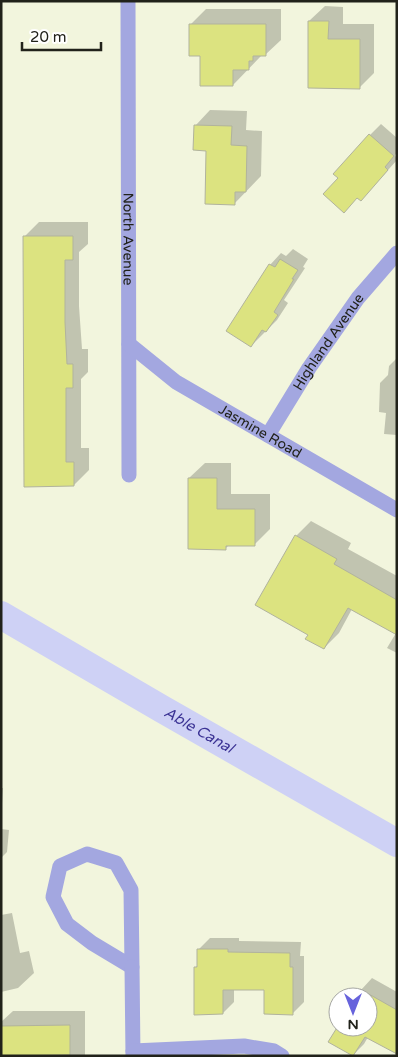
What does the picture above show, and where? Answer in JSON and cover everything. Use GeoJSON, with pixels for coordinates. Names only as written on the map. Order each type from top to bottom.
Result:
{"type":"FeatureCollection","features":[{"type":"Feature","properties":{"kind":"street","name":"North Avenue"},"geometry":{"type":"LineString","coordinates":[[128,1],[130,476]]}},
{"type":"Feature","properties":{"kind":"street","name":"Highland Avenue"},"geometry":{"type":"LineString","coordinates":[[268,436],[320,352],[358,298],[397,253]]}},
{"type":"Feature","properties":{"kind":"street","name":"Jasmine Road"},"geometry":{"type":"LineString","coordinates":[[130,344],[176,382],[397,510]]}},
{"type":"Feature","properties":{"kind":"street"},"geometry":{"type":"LineString","coordinates":[[132,968],[92,943],[67,924],[53,898],[60,866],[87,854],[116,863],[131,890],[132,968],[133,1053],[244,1046],[274,1051],[282,1056]]}},
{"type":"Feature","properties":{"kind":"building"},"geometry":{"type":"Polygon","coordinates":[[[308,21],[329,21],[328,39],[360,39],[360,89],[308,88],[308,21]]]}},
{"type":"Feature","properties":{"kind":"building"},"geometry":{"type":"Polygon","coordinates":[[[189,24],[266,24],[266,56],[253,56],[253,61],[249,61],[249,70],[233,70],[233,86],[200,86],[200,56],[189,56],[189,24]]]}},
{"type":"Feature","properties":{"kind":"building"},"geometry":{"type":"Polygon","coordinates":[[[194,125],[232,126],[231,145],[247,146],[246,192],[235,192],[235,205],[205,204],[206,151],[193,150],[194,125]]]}},
{"type":"Feature","properties":{"kind":"building"},"geometry":{"type":"Polygon","coordinates":[[[369,134],[394,156],[385,167],[388,170],[361,201],[357,198],[344,213],[323,194],[338,178],[333,174],[369,134]]]}},
{"type":"Feature","properties":{"kind":"building"},"geometry":{"type":"Polygon","coordinates":[[[23,236],[73,236],[73,260],[65,260],[65,322],[67,364],[73,364],[73,388],[66,388],[66,462],[74,462],[74,486],[24,487],[23,236]]]}},
{"type":"Feature","properties":{"kind":"building"},"geometry":{"type":"Polygon","coordinates":[[[280,259],[298,270],[274,312],[278,315],[266,332],[262,330],[251,347],[226,331],[269,264],[275,267],[280,259]]]}},
{"type":"Feature","properties":{"kind":"building"},"geometry":{"type":"Polygon","coordinates":[[[188,478],[217,478],[217,509],[255,509],[255,546],[226,546],[226,550],[188,549],[188,478]]]}},
{"type":"Feature","properties":{"kind":"building"},"geometry":{"type":"Polygon","coordinates":[[[295,535],[337,559],[334,564],[397,600],[397,635],[348,608],[324,649],[305,639],[308,635],[255,605],[295,535]]]}},
{"type":"Feature","properties":{"kind":"building"},"geometry":{"type":"Polygon","coordinates":[[[197,949],[228,949],[228,952],[290,953],[290,967],[293,967],[293,1015],[264,1014],[264,990],[223,990],[223,1014],[194,1015],[194,967],[197,967],[197,949]]]}},
{"type":"Feature","properties":{"kind":"building"},"geometry":{"type":"Polygon","coordinates":[[[378,999],[397,1010],[397,1054],[365,1037],[378,1037],[378,999]]]}},
{"type":"Feature","properties":{"kind":"building"},"geometry":{"type":"Polygon","coordinates":[[[70,1025],[70,1055],[1,1056],[1,1026],[70,1025]]]}},
{"type":"Feature","properties":{"kind":"building"},"geometry":{"type":"Polygon","coordinates":[[[331,1037],[365,1037],[353,1056],[328,1042],[331,1037]]]}},
{"type":"Feature","properties":{"kind":"waterway","name":"Able Canal"},"geometry":{"type":"LineString","coordinates":[[1,615],[397,843]]}}]}
